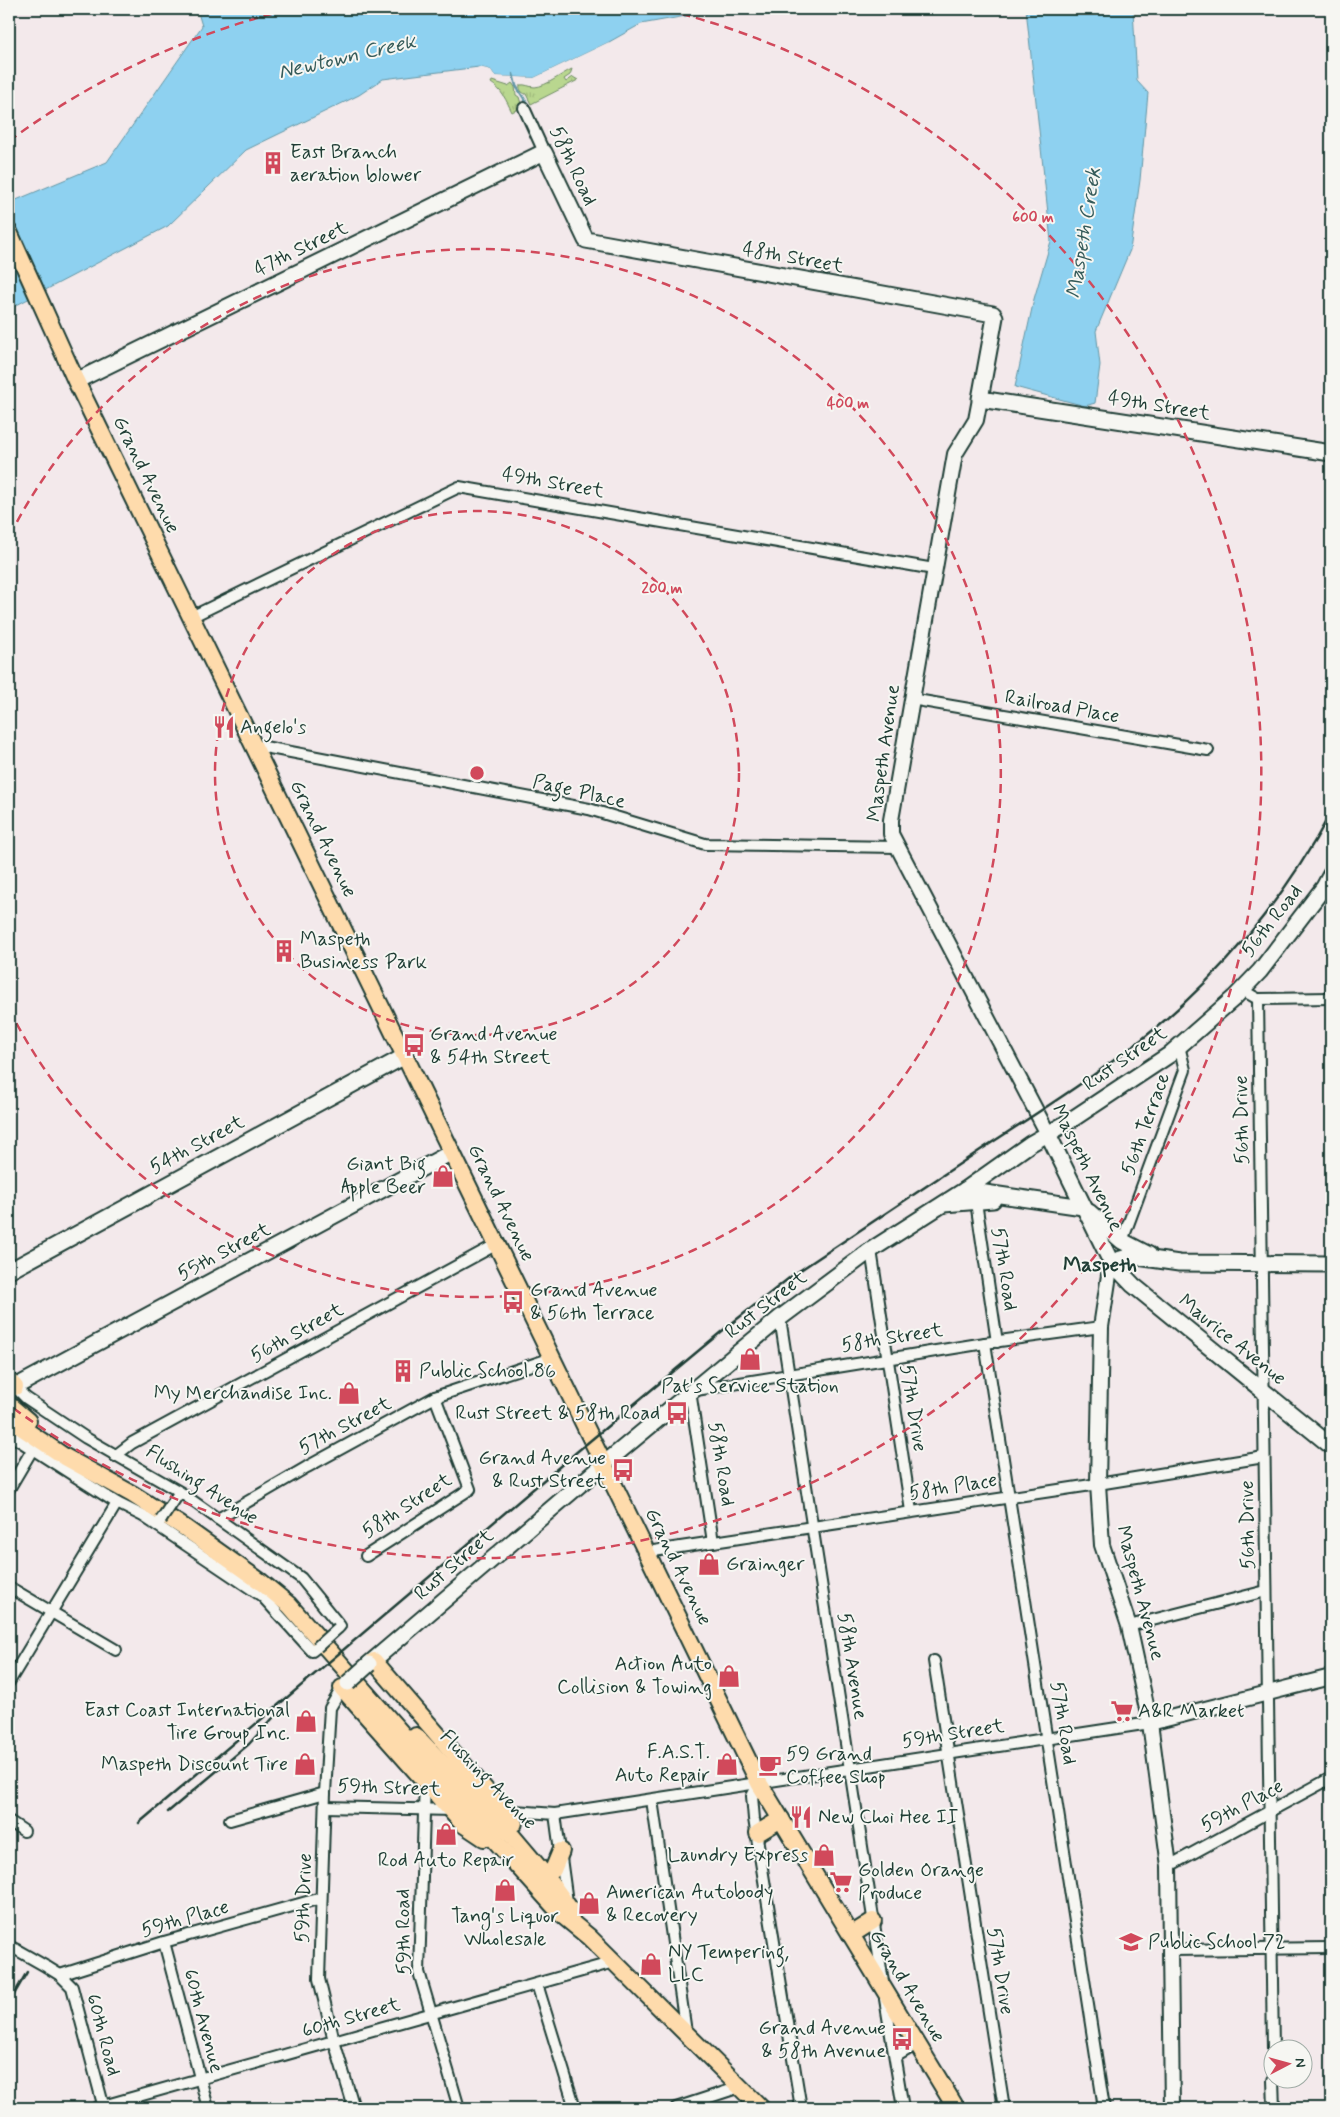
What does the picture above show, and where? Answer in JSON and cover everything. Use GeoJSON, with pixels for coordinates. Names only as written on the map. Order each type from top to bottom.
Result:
{"type":"FeatureCollection","features":[{"type":"Feature","properties":{"kind":"main road","name":"58th Road"},"geometry":{"type":"LineString","coordinates":[[544,152],[586,240]]}},
{"type":"Feature","properties":{"kind":"main road","name":"47th Street"},"geometry":{"type":"LineString","coordinates":[[76,381],[544,152]]}},
{"type":"Feature","properties":{"kind":"main road","name":"Grand Avenue"},"geometry":{"type":"LineString","coordinates":[[9,232],[76,381],[759,1783],[956,2108]]}},
{"type":"Feature","properties":{"kind":"main road","name":"48th Street"},"geometry":{"type":"LineString","coordinates":[[586,240],[993,314]]}},
{"type":"Feature","properties":{"kind":"main road","name":"Maspeth Avenue"},"geometry":{"type":"LineString","coordinates":[[980,399],[995,316],[993,314]]}},
{"type":"Feature","properties":{"kind":"main road","name":"49th Street"},"geometry":{"type":"LineString","coordinates":[[980,399],[1331,452]]}},
{"type":"Feature","properties":{"kind":"main road","name":"56th Road"},"geometry":{"type":"LineString","coordinates":[[1242,990],[1260,971],[1324,887],[1331,874]]}},
{"type":"Feature","properties":{"kind":"main road","name":"Rust Street"},"geometry":{"type":"LineString","coordinates":[[345,1686],[690,1391],[780,1318],[871,1250],[964,1190],[1030,1144],[1153,1066],[1179,1046],[1242,990]]}},
{"type":"Feature","properties":{"kind":"main road","name":"54th Street"},"geometry":{"type":"LineString","coordinates":[[9,1271],[405,1056]]}},
{"type":"Feature","properties":{"kind":"main road","name":"Maspeth Avenue"},"geometry":{"type":"LineString","coordinates":[[1048,1134],[1111,1262]]}},
{"type":"Feature","properties":{"kind":"main road","name":"55th Street"},"geometry":{"type":"LineString","coordinates":[[12,1384],[452,1152]]}},
{"type":"Feature","properties":{"kind":"main road"},"geometry":{"type":"LineString","coordinates":[[964,1190],[1083,1207],[1122,1241],[1157,1259]]}},
{"type":"Feature","properties":{"kind":"main road"},"geometry":{"type":"LineString","coordinates":[[942,1204],[1015,1198]]}},
{"type":"Feature","properties":{"kind":"main road"},"geometry":{"type":"LineString","coordinates":[[1111,1262],[1131,1256],[1179,1263],[1331,1264]]}},
{"type":"Feature","properties":{"kind":"main road","name":"Maurice Avenue"},"geometry":{"type":"LineString","coordinates":[[1111,1262],[1133,1285],[1331,1446]]}},
{"type":"Feature","properties":{"kind":"main road","name":"Flushing Avenue"},"geometry":{"type":"LineString","coordinates":[[9,1405],[43,1431],[75,1451],[156,1496],[285,1588],[318,1622],[420,1740],[529,1856],[539,1879],[562,1914],[589,1937],[761,2108]]}},
{"type":"Feature","properties":{"kind":"main road","name":"Flushing Avenue"},"geometry":{"type":"LineString","coordinates":[[9,1419],[65,1457],[158,1510],[276,1594],[316,1635],[365,1694],[508,1855],[539,1879],[568,1908],[589,1937]]}},
{"type":"Feature","properties":{"kind":"main road"},"geometry":{"type":"LineString","coordinates":[[371,1662],[503,1810],[523,1836],[529,1856]]}},
{"type":"Feature","properties":{"kind":"main road"},"geometry":{"type":"LineString","coordinates":[[345,1686],[463,1824],[508,1855]]}},
{"type":"Feature","properties":{"kind":"main road"},"geometry":{"type":"LineString","coordinates":[[758,1833],[781,1819]]}},
{"type":"Feature","properties":{"kind":"main road"},"geometry":{"type":"LineString","coordinates":[[539,1879],[553,1870],[561,1851]]}},
{"type":"Feature","properties":{"kind":"main road"},"geometry":{"type":"LineString","coordinates":[[851,1935],[873,1921]]}},
{"type":"Feature","properties":{"kind":"street","name":"58th Road"},"geometry":{"type":"LineString","coordinates":[[524,108],[544,152]]}},
{"type":"Feature","properties":{"kind":"street","name":"Maspeth Avenue"},"geometry":{"type":"LineString","coordinates":[[980,399],[976,420],[955,454],[911,700],[891,820],[891,834],[1048,1134]]}},
{"type":"Feature","properties":{"kind":"street","name":"49th Street"},"geometry":{"type":"LineString","coordinates":[[191,617],[459,487],[934,569]]}},
{"type":"Feature","properties":{"kind":"street","name":"Railroad Place"},"geometry":{"type":"LineString","coordinates":[[911,700],[1208,750]]}},
{"type":"Feature","properties":{"kind":"street","name":"Page Place"},"geometry":{"type":"LineString","coordinates":[[254,745],[589,809],[706,844],[898,847]]}},
{"type":"Feature","properties":{"kind":"street"},"geometry":{"type":"LineString","coordinates":[[1242,990],[1258,1000],[1331,998]]}},
{"type":"Feature","properties":{"kind":"street","name":"56th Drive"},"geometry":{"type":"LineString","coordinates":[[1258,1000],[1273,2040]]}},
{"type":"Feature","properties":{"kind":"street","name":"56th Terrace"},"geometry":{"type":"LineString","coordinates":[[1122,1241],[1185,1070],[1179,1046]]}},
{"type":"Feature","properties":{"kind":"street","name":"57th Road"},"geometry":{"type":"LineString","coordinates":[[976,1202],[997,1342]]}},
{"type":"Feature","properties":{"kind":"street","name":"56th Street"},"geometry":{"type":"LineString","coordinates":[[115,1456],[132,1443],[497,1244]]}},
{"type":"Feature","properties":{"kind":"street","name":"57th Drive"},"geometry":{"type":"LineString","coordinates":[[871,1250],[911,1511]]}},
{"type":"Feature","properties":{"kind":"street","name":"Maspeth Avenue"},"geometry":{"type":"LineString","coordinates":[[1111,1262],[1101,1327],[1098,1484],[1102,1545],[1129,1626],[1150,1723],[1170,1866],[1172,2108]]}},
{"type":"Feature","properties":{"kind":"street","name":"58th Avenue"},"geometry":{"type":"LineString","coordinates":[[780,1318],[903,2108]]}},
{"type":"Feature","properties":{"kind":"street","name":"58th Street"},"geometry":{"type":"LineString","coordinates":[[690,1391],[985,1343],[1101,1327]]}},
{"type":"Feature","properties":{"kind":"street","name":"57th Road"},"geometry":{"type":"LineString","coordinates":[[985,1343],[1104,2108]]}},
{"type":"Feature","properties":{"kind":"street","name":"57th Street"},"geometry":{"type":"LineString","coordinates":[[218,1519],[307,1467],[435,1397],[552,1358]]}},
{"type":"Feature","properties":{"kind":"street","name":"Flushing Avenue"},"geometry":{"type":"LineString","coordinates":[[9,1434],[117,1502],[159,1522],[262,1596],[312,1651],[340,1626],[301,1578],[156,1476],[115,1456],[44,1411],[26,1398],[12,1384]]}},
{"type":"Feature","properties":{"kind":"street","name":"58th Road"},"geometry":{"type":"LineString","coordinates":[[690,1391],[713,1542]]}},
{"type":"Feature","properties":{"kind":"street","name":"58th Street"},"geometry":{"type":"LineString","coordinates":[[366,1556],[470,1489],[435,1397]]}},
{"type":"Feature","properties":{"kind":"street"},"geometry":{"type":"LineString","coordinates":[[9,1489],[32,1450]]}},
{"type":"Feature","properties":{"kind":"street","name":"58th Place"},"geometry":{"type":"LineString","coordinates":[[647,1552],[1264,1457]]}},
{"type":"Feature","properties":{"kind":"street"},"geometry":{"type":"LineString","coordinates":[[159,1522],[179,1494]]}},
{"type":"Feature","properties":{"kind":"street"},"geometry":{"type":"LineString","coordinates":[[9,1682],[117,1502]]}},
{"type":"Feature","properties":{"kind":"street"},"geometry":{"type":"LineString","coordinates":[[9,1587],[116,1650]]}},
{"type":"Feature","properties":{"kind":"street"},"geometry":{"type":"LineString","coordinates":[[1129,1626],[1266,1591]]}},
{"type":"Feature","properties":{"kind":"street","name":"57th Drive"},"geometry":{"type":"LineString","coordinates":[[934,1661],[1004,2108]]}},
{"type":"Feature","properties":{"kind":"street","name":"59th Street"},"geometry":{"type":"LineString","coordinates":[[486,1809],[555,1814],[1048,1740],[1150,1723],[1331,1677]]}},
{"type":"Feature","properties":{"kind":"street","name":"59th Drive"},"geometry":{"type":"LineString","coordinates":[[345,1686],[330,1708],[325,1793],[319,1979],[334,2041],[354,2108]]}},
{"type":"Feature","properties":{"kind":"street","name":"59th Place"},"geometry":{"type":"LineString","coordinates":[[1170,1866],[1331,1778]]}},
{"type":"Feature","properties":{"kind":"street","name":"59th Road"},"geometry":{"type":"LineString","coordinates":[[424,1780],[419,1972],[459,2108]]}},
{"type":"Feature","properties":{"kind":"street"},"geometry":{"type":"LineString","coordinates":[[759,1783],[752,1796],[754,1819],[758,1833],[801,2108]]}},
{"type":"Feature","properties":{"kind":"street","name":"59th Street"},"geometry":{"type":"LineString","coordinates":[[230,1820],[325,1793]]}},
{"type":"Feature","properties":{"kind":"street"},"geometry":{"type":"LineString","coordinates":[[652,1800],[686,2034]]}},
{"type":"Feature","properties":{"kind":"street","name":"59th Street"},"geometry":{"type":"LineString","coordinates":[[325,1806],[451,1810]]}},
{"type":"Feature","properties":{"kind":"street"},"geometry":{"type":"LineString","coordinates":[[555,1814],[568,1908]]}},
{"type":"Feature","properties":{"kind":"street"},"geometry":{"type":"LineString","coordinates":[[9,1821],[24,1831]]}},
{"type":"Feature","properties":{"kind":"street","name":"59th Place"},"geometry":{"type":"LineString","coordinates":[[60,1975],[164,1942],[321,1898]]}},
{"type":"Feature","properties":{"kind":"street","name":"60th Avenue"},"geometry":{"type":"LineString","coordinates":[[164,1942],[208,2108]]}},
{"type":"Feature","properties":{"kind":"street"},"geometry":{"type":"LineString","coordinates":[[13,1948],[60,1975]]}},
{"type":"Feature","properties":{"kind":"street"},"geometry":{"type":"LineString","coordinates":[[1171,1950],[1331,1948]]}},
{"type":"Feature","properties":{"kind":"street","name":"60th Street"},"geometry":{"type":"LineString","coordinates":[[101,2108],[614,1962]]}},
{"type":"Feature","properties":{"kind":"street","name":"60th Road"},"geometry":{"type":"LineString","coordinates":[[60,1975],[72,1987],[101,2108]]}},
{"type":"Feature","properties":{"kind":"street"},"geometry":{"type":"LineString","coordinates":[[537,1984],[575,2108]]}},
{"type":"Feature","properties":{"kind":"street"},"geometry":{"type":"LineString","coordinates":[[895,2057],[917,2044]]}},
{"type":"Feature","properties":{"kind":"street"},"geometry":{"type":"LineString","coordinates":[[676,2108],[740,2087]]}},
{"type":"Feature","properties":{"kind":"street"},"geometry":{"type":"LineString","coordinates":[[1273,2090],[1274,2108]]}},
{"type":"Feature","properties":{"kind":"green space"},"geometry":{"type":"Polygon","coordinates":[[[572,69],[570,75],[564,79],[566,82],[573,77],[578,80],[531,104],[526,94],[520,90],[520,85],[540,86],[572,69]]]}},
{"type":"Feature","properties":{"kind":"green space"},"geometry":{"type":"Polygon","coordinates":[[[492,81],[508,86],[512,83],[522,107],[512,112],[506,99],[491,83],[492,81]]]}},
{"type":"Feature","properties":{"kind":"water","name":"Newtown Creek"},"geometry":{"type":"Polygon","coordinates":[[[197,9],[700,9],[686,16],[641,24],[609,42],[534,78],[495,76],[491,70],[479,67],[383,79],[359,95],[246,150],[168,226],[9,309],[9,203],[107,162],[202,26],[197,9]]]}},
{"type":"Feature","properties":{"kind":"water","name":"Maspeth Creek"},"geometry":{"type":"Polygon","coordinates":[[[1026,9],[1133,9],[1137,81],[1148,93],[1140,180],[1130,250],[1096,331],[1100,365],[1095,403],[1085,406],[1015,387],[1034,299],[1051,241],[1026,9]]]}},
{"type":"Feature","properties":{"kind":"pier"},"geometry":{"type":"Polygon","coordinates":[[[609,42],[608,45],[535,80],[495,78],[490,72],[471,71],[479,67],[491,70],[495,76],[534,78],[609,42]]]}},
{"type":"Feature","properties":{"kind":"waterway"},"geometry":{"type":"LineString","coordinates":[[513,74],[516,86],[527,103],[525,107]]}},
{"type":"Feature","properties":{"kind":"railway"},"geometry":{"type":"LineString","coordinates":[[139,1823],[579,1450],[727,1327],[793,1275],[1085,1081],[1141,1040],[1197,991],[1248,936],[1293,876],[1331,812]]}},
{"type":"Feature","properties":{"kind":"railway"},"geometry":{"type":"LineString","coordinates":[[168,1812],[249,1744],[273,1718]]}},
{"type":"Feature","properties":{"kind":"railway"},"geometry":{"type":"LineString","coordinates":[[9,2003],[27,1972]]}},
{"type":"Feature","properties":{"kind":"place","name":"East Branch aeration blower"},"geometry":{"type":"Point","coordinates":[273,163]}},
{"type":"Feature","properties":{"kind":"place","name":"Angelo's"},"geometry":{"type":"Point","coordinates":[224,727]}},
{"type":"Feature","properties":{"kind":"place","name":"Maspeth Business Park"},"geometry":{"type":"Point","coordinates":[284,951]}},
{"type":"Feature","properties":{"kind":"place","name":"Grand Avenue & 54th Street"},"geometry":{"type":"Point","coordinates":[414,1045]}},
{"type":"Feature","properties":{"kind":"place","name":"Giant Big Apple Beer"},"geometry":{"type":"Point","coordinates":[443,1176]}},
{"type":"Feature","properties":{"kind":"place","name":"Grand Avenue & 56th Terrace"},"geometry":{"type":"Point","coordinates":[513,1302]}},
{"type":"Feature","properties":{"kind":"place","name":"Pat's Service Station"},"geometry":{"type":"Point","coordinates":[750,1359]}},
{"type":"Feature","properties":{"kind":"place","name":"Public School 86"},"geometry":{"type":"Point","coordinates":[403,1371]}},
{"type":"Feature","properties":{"kind":"place","name":"My Merchandise Inc."},"geometry":{"type":"Point","coordinates":[349,1393]}},
{"type":"Feature","properties":{"kind":"place","name":"Rust Street & 58th Road"},"geometry":{"type":"Point","coordinates":[677,1413]}},
{"type":"Feature","properties":{"kind":"place","name":"Grand Avenue & Rust Street"},"geometry":{"type":"Point","coordinates":[623,1470]}},
{"type":"Feature","properties":{"kind":"place","name":"Grainger"},"geometry":{"type":"Point","coordinates":[709,1564]}},
{"type":"Feature","properties":{"kind":"place","name":"Action Auto Collision & Towing"},"geometry":{"type":"Point","coordinates":[729,1676]}},
{"type":"Feature","properties":{"kind":"place","name":"A&R Market"},"geometry":{"type":"Point","coordinates":[1122,1711]}},
{"type":"Feature","properties":{"kind":"place","name":"East Coast International Tire Group Inc."},"geometry":{"type":"Point","coordinates":[306,1721]}},
{"type":"Feature","properties":{"kind":"place","name":"Maspeth Discount Tire"},"geometry":{"type":"Point","coordinates":[305,1764]}},
{"type":"Feature","properties":{"kind":"place","name":"F.A.S.T. Auto Repair"},"geometry":{"type":"Point","coordinates":[727,1764]}},
{"type":"Feature","properties":{"kind":"place","name":"59 Grand Coffee Shop"},"geometry":{"type":"Point","coordinates":[770,1765]}},
{"type":"Feature","properties":{"kind":"place","name":"New Choi Hee II"},"geometry":{"type":"Point","coordinates":[801,1817]}},
{"type":"Feature","properties":{"kind":"place","name":"Rod Auto Repair"},"geometry":{"type":"Point","coordinates":[446,1834]}},
{"type":"Feature","properties":{"kind":"place","name":"Laundry Express"},"geometry":{"type":"Point","coordinates":[824,1855]}},
{"type":"Feature","properties":{"kind":"place","name":"Golden Orange Produce"},"geometry":{"type":"Point","coordinates":[841,1882]}},
{"type":"Feature","properties":{"kind":"place","name":"Tang's Liquor Wholesale"},"geometry":{"type":"Point","coordinates":[505,1890]}},
{"type":"Feature","properties":{"kind":"place","name":"American Autobody & Recovery"},"geometry":{"type":"Point","coordinates":[589,1903]}},
{"type":"Feature","properties":{"kind":"place","name":"Public School 72"},"geometry":{"type":"Point","coordinates":[1131,1942]}},
{"type":"Feature","properties":{"kind":"place","name":"NY Tempering, LLC"},"geometry":{"type":"Point","coordinates":[651,1964]}},
{"type":"Feature","properties":{"kind":"place","name":"Grand Avenue & 58th Avenue"},"geometry":{"type":"Point","coordinates":[902,2039]}},
{"type":"Feature","properties":{"kind":"district","name":"Maspeth"},"geometry":{"type":"Point","coordinates":[1100,1265]}}]}
